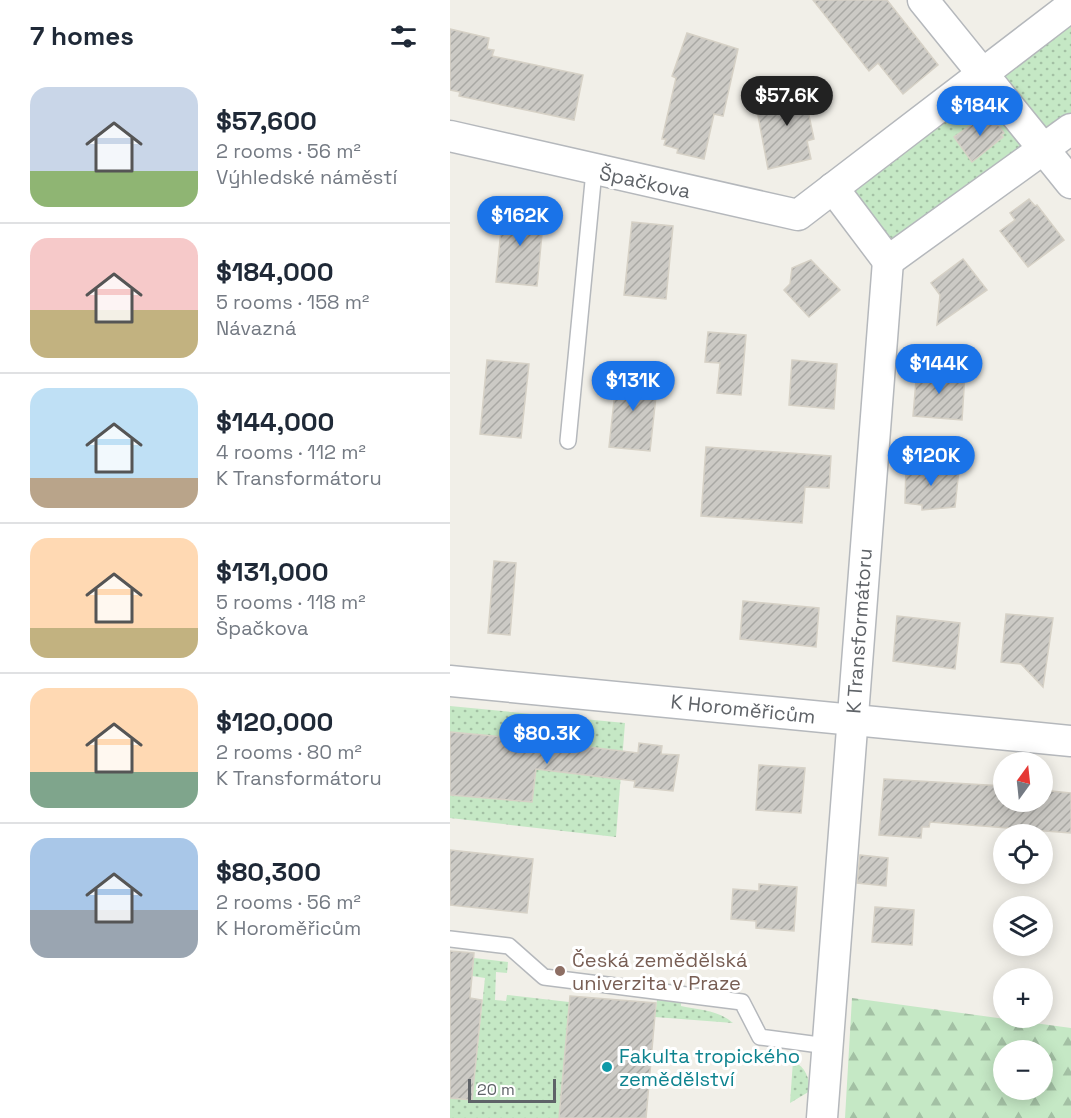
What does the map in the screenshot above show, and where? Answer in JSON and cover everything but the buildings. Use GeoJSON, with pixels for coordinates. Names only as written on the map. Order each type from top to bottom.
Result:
{"type":"FeatureCollection","features":[{"type":"Feature","properties":{"kind":"street"},"geometry":{"type":"LineString","coordinates":[[923,0],[1071,183]]}},
{"type":"Feature","properties":{"kind":"street","name":"Špačkova"},"geometry":{"type":"LineString","coordinates":[[450,136],[594,171],[798,215],[1071,6]]}},
{"type":"Feature","properties":{"kind":"street"},"geometry":{"type":"LineString","coordinates":[[833,189],[888,261],[1071,129]]}},
{"type":"Feature","properties":{"kind":"street","name":"K Transformátoru"},"geometry":{"type":"LineString","coordinates":[[822,1118],[888,261]]}},
{"type":"Feature","properties":{"kind":"street","name":"K Horoměřicům"},"geometry":{"type":"LineString","coordinates":[[450,681],[1071,741]]}},
{"type":"Feature","properties":{"kind":"lane"},"geometry":{"type":"LineString","coordinates":[[568,441],[594,171]]}},
{"type":"Feature","properties":{"kind":"lane"},"geometry":{"type":"LineString","coordinates":[[450,939],[509,946],[544,976],[742,1002],[760,1037],[827,1046]]}},
{"type":"Feature","properties":{"kind":"green space"},"geometry":{"type":"Polygon","coordinates":[[[1071,23],[1071,115],[895,246],[851,187],[1071,23]]]}},
{"type":"Feature","properties":{"kind":"green space"},"geometry":{"type":"Polygon","coordinates":[[[450,706],[625,723],[616,837],[450,818],[450,795],[532,802],[538,740],[450,732],[450,706]]]}},
{"type":"Feature","properties":{"kind":"green space"},"geometry":{"type":"Polygon","coordinates":[[[474,958],[508,962],[507,973],[496,972],[495,1000],[506,1001],[507,995],[569,1002],[559,1118],[450,1118],[450,1098],[472,1100],[485,978],[472,976],[474,958]]]}},
{"type":"Feature","properties":{"kind":"green space"},"geometry":{"type":"Polygon","coordinates":[[[852,998],[993,1017],[993,1028],[1053,1028],[1053,1026],[1071,1028],[1071,1118],[845,1118],[852,998]]]}},
{"type":"Feature","properties":{"kind":"green space"},"geometry":{"type":"Polygon","coordinates":[[[657,1000],[681,1003],[681,1006],[715,1013],[733,1023],[655,1017],[657,1000]]]}},
{"type":"Feature","properties":{"kind":"green space"},"geometry":{"type":"Polygon","coordinates":[[[793,1061],[806,1073],[810,1091],[790,1103],[793,1061]]]}},
{"type":"Feature","properties":{"kind":"place","name":"Česká zemědělská univerzita v Praze"},"geometry":{"type":"Point","coordinates":[560,971]}},
{"type":"Feature","properties":{"kind":"place","name":"Fakulta tropického zemědělství"},"geometry":{"type":"Point","coordinates":[607,1067]}}]}
